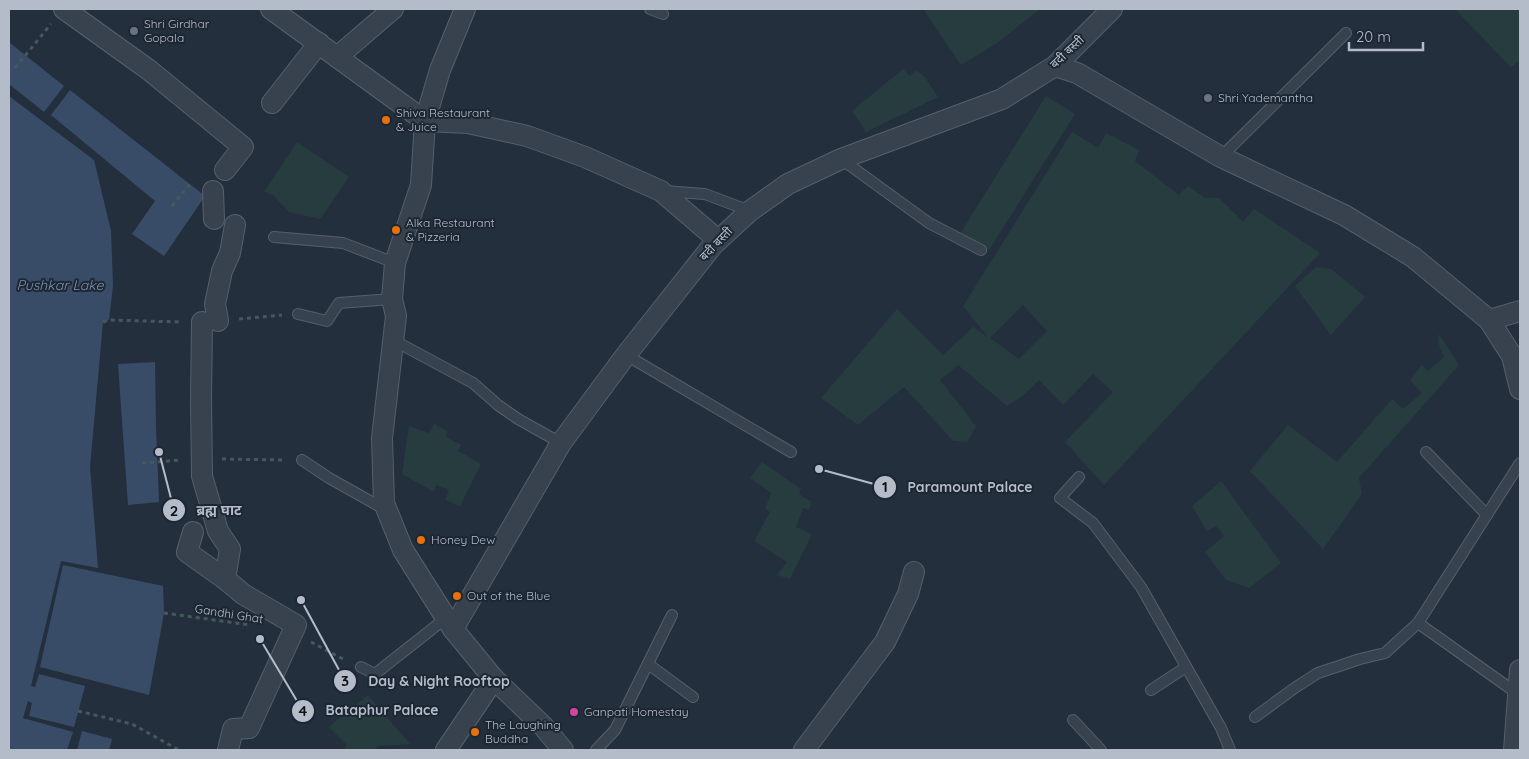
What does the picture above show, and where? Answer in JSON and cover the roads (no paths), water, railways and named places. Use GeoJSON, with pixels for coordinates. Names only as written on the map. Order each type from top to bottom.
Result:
{"type":"FeatureCollection","features":[{"type":"Feature","properties":{"kind":"street"},"geometry":{"type":"LineString","coordinates":[[271,9],[425,121],[468,123],[527,136],[585,157],[661,191],[718,240]]}},
{"type":"Feature","properties":{"kind":"street"},"geometry":{"type":"LineString","coordinates":[[337,57],[393,9]]}},
{"type":"Feature","properties":{"kind":"street"},"geometry":{"type":"LineString","coordinates":[[465,9],[440,70],[425,121],[421,186],[395,264],[392,298],[396,316],[382,438],[384,503],[403,550],[449,623],[494,679],[543,726],[563,750]]}},
{"type":"Feature","properties":{"kind":"street","name":"बदी बस्ती"},"geometry":{"type":"LineString","coordinates":[[449,623],[561,443],[626,355],[692,270],[718,240],[750,211],[788,184],[841,159],[1002,99],[1055,66],[1112,9]]}},
{"type":"Feature","properties":{"kind":"street"},"geometry":{"type":"LineString","coordinates":[[58,16],[149,70],[243,146],[225,170]]}},
{"type":"Feature","properties":{"kind":"street"},"geometry":{"type":"LineString","coordinates":[[272,103],[319,43]]}},
{"type":"Feature","properties":{"kind":"street"},"geometry":{"type":"LineString","coordinates":[[1055,66],[1077,73],[1221,157],[1344,215],[1413,257],[1488,320],[1512,356],[1520,389]]}},
{"type":"Feature","properties":{"kind":"street"},"geometry":{"type":"LineString","coordinates":[[213,191],[214,219]]}},
{"type":"Feature","properties":{"kind":"street"},"geometry":{"type":"LineString","coordinates":[[225,579],[230,549],[218,531],[202,476],[201,398],[210,322],[222,271],[230,252],[235,225]]}},
{"type":"Feature","properties":{"kind":"street"},"geometry":{"type":"LineString","coordinates":[[1488,320],[1520,311]]}},
{"type":"Feature","properties":{"kind":"street"},"geometry":{"type":"LineString","coordinates":[[193,532],[187,552],[243,594],[296,625],[249,728],[233,729],[228,750]]}},
{"type":"Feature","properties":{"kind":"street"},"geometry":{"type":"LineString","coordinates":[[804,750],[885,642],[908,594],[914,572]]}},
{"type":"Feature","properties":{"kind":"street"},"geometry":{"type":"LineString","coordinates":[[1514,750],[1520,670]]}},
{"type":"Feature","properties":{"kind":"street"},"geometry":{"type":"LineString","coordinates":[[446,750],[494,679]]}},
{"type":"Feature","properties":{"kind":"lane"},"geometry":{"type":"LineString","coordinates":[[650,9],[663,14]]}},
{"type":"Feature","properties":{"kind":"lane"},"geometry":{"type":"LineString","coordinates":[[1221,157],[1346,33]]}},
{"type":"Feature","properties":{"kind":"lane"},"geometry":{"type":"LineString","coordinates":[[841,159],[929,223],[980,250]]}},
{"type":"Feature","properties":{"kind":"lane"},"geometry":{"type":"LineString","coordinates":[[661,191],[705,194],[750,211]]}},
{"type":"Feature","properties":{"kind":"lane"},"geometry":{"type":"LineString","coordinates":[[274,237],[343,243],[395,264]]}},
{"type":"Feature","properties":{"kind":"lane"},"geometry":{"type":"LineString","coordinates":[[298,314],[327,321],[339,303],[392,298]]}},
{"type":"Feature","properties":{"kind":"lane"},"geometry":{"type":"LineString","coordinates":[[393,340],[473,383],[498,405],[518,419],[561,443]]}},
{"type":"Feature","properties":{"kind":"lane"},"geometry":{"type":"LineString","coordinates":[[626,355],[792,452]]}},
{"type":"Feature","properties":{"kind":"lane"},"geometry":{"type":"LineString","coordinates":[[1426,452],[1487,515]]}},
{"type":"Feature","properties":{"kind":"lane"},"geometry":{"type":"LineString","coordinates":[[302,460],[329,478],[387,510]]}},
{"type":"Feature","properties":{"kind":"lane"},"geometry":{"type":"LineString","coordinates":[[1254,717],[1318,673],[1385,653],[1418,623],[1520,464]]}},
{"type":"Feature","properties":{"kind":"lane"},"geometry":{"type":"LineString","coordinates":[[1079,477],[1060,498],[1093,523],[1141,588],[1221,728],[1230,750]]}},
{"type":"Feature","properties":{"kind":"lane"},"geometry":{"type":"LineString","coordinates":[[596,750],[615,730],[672,615]]}},
{"type":"Feature","properties":{"kind":"lane"},"geometry":{"type":"LineString","coordinates":[[361,667],[375,674],[449,623]]}},
{"type":"Feature","properties":{"kind":"lane"},"geometry":{"type":"LineString","coordinates":[[1418,623],[1518,694]]}},
{"type":"Feature","properties":{"kind":"lane"},"geometry":{"type":"LineString","coordinates":[[648,664],[693,697]]}},
{"type":"Feature","properties":{"kind":"lane"},"geometry":{"type":"LineString","coordinates":[[1151,690],[1186,667]]}},
{"type":"Feature","properties":{"kind":"lane"},"geometry":{"type":"LineString","coordinates":[[1073,720],[1101,750]]}},
{"type":"Feature","properties":{"kind":"water"},"geometry":{"type":"Polygon","coordinates":[[[10,43],[64,86],[44,112],[9,84],[10,43]]]}},
{"type":"Feature","properties":{"kind":"water"},"geometry":{"type":"Polygon","coordinates":[[[70,90],[205,196],[164,256],[132,234],[155,201],[51,115],[70,90]]]}},
{"type":"Feature","properties":{"kind":"water","name":"Pushkar Lake"},"geometry":{"type":"Polygon","coordinates":[[[9,96],[94,160],[111,231],[113,286],[109,320],[103,322],[90,467],[98,568],[61,561],[31,686],[35,687],[39,674],[85,686],[74,727],[29,716],[32,703],[28,701],[23,718],[73,732],[67,750],[9,750],[9,96]]]}},
{"type":"Feature","properties":{"kind":"water"},"geometry":{"type":"Polygon","coordinates":[[[155,362],[159,502],[128,505],[118,364],[155,362]]]}},
{"type":"Feature","properties":{"kind":"water"},"geometry":{"type":"Polygon","coordinates":[[[63,565],[163,586],[164,613],[149,695],[40,667],[63,565]]]}},
{"type":"Feature","properties":{"kind":"water"},"geometry":{"type":"Polygon","coordinates":[[[82,731],[112,739],[109,750],[77,750],[82,731]]]}},
{"type":"Feature","properties":{"kind":"place","name":"Shri Girdhar Gopala"},"geometry":{"type":"Point","coordinates":[134,31]}},
{"type":"Feature","properties":{"kind":"place","name":"Shri Yademantha"},"geometry":{"type":"Point","coordinates":[1208,98]}},
{"type":"Feature","properties":{"kind":"place","name":"Shiva Restaurant & Juice"},"geometry":{"type":"Point","coordinates":[386,120]}},
{"type":"Feature","properties":{"kind":"place","name":"Alka Restaurant & Pizzeria"},"geometry":{"type":"Point","coordinates":[396,230]}},
{"type":"Feature","properties":{"kind":"place","name":"ब्रह्म घाट"},"geometry":{"type":"Point","coordinates":[159,452]}},
{"type":"Feature","properties":{"kind":"place","name":"Paramount Palace"},"geometry":{"type":"Point","coordinates":[819,469]}},
{"type":"Feature","properties":{"kind":"place","name":"Honey Dew"},"geometry":{"type":"Point","coordinates":[421,540]}},
{"type":"Feature","properties":{"kind":"place","name":"Out of the Blue"},"geometry":{"type":"Point","coordinates":[457,596]}},
{"type":"Feature","properties":{"kind":"place","name":"Day & Night Rooftop"},"geometry":{"type":"Point","coordinates":[301,600]}},
{"type":"Feature","properties":{"kind":"place","name":"Bataphur Palace"},"geometry":{"type":"Point","coordinates":[260,639]}},
{"type":"Feature","properties":{"kind":"place","name":"Ganpati Homestay"},"geometry":{"type":"Point","coordinates":[574,712]}},
{"type":"Feature","properties":{"kind":"place","name":"The Laughing Buddha"},"geometry":{"type":"Point","coordinates":[475,732]}}]}
